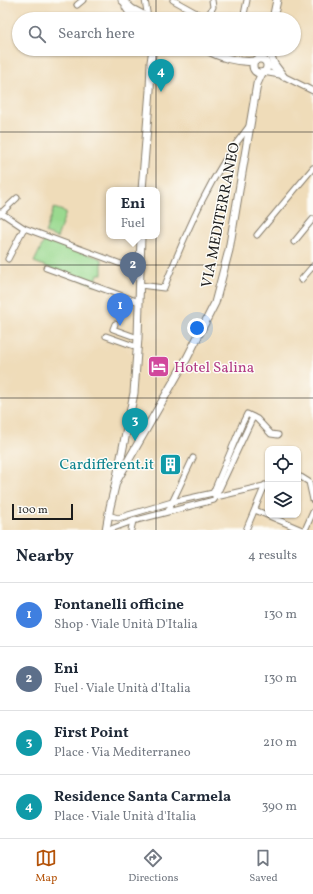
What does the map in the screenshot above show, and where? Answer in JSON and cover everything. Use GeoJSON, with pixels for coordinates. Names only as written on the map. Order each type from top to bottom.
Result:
{"type":"FeatureCollection","features":[{"type":"Feature","properties":{"kind":"main road"},"geometry":{"type":"LineString","coordinates":[[130,12],[122,0],[132,10],[136,12]]}},
{"type":"Feature","properties":{"kind":"main road"},"geometry":{"type":"LineString","coordinates":[[274,12],[277,0]]}},
{"type":"Feature","properties":{"kind":"main road"},"geometry":{"type":"LineString","coordinates":[[142,187],[150,90],[151,56]]}},
{"type":"Feature","properties":{"kind":"main road"},"geometry":{"type":"LineString","coordinates":[[151,62],[152,56]]}},
{"type":"Feature","properties":{"kind":"main road"},"geometry":{"type":"LineString","coordinates":[[220,56],[244,62],[261,59],[266,63]]}},
{"type":"Feature","properties":{"kind":"main road"},"geometry":{"type":"LineString","coordinates":[[259,56],[253,65],[257,72],[262,72],[266,69],[266,56]]}},
{"type":"Feature","properties":{"kind":"main road"},"geometry":{"type":"LineString","coordinates":[[270,56],[283,76]]}},
{"type":"Feature","properties":{"kind":"main road","name":"VIA MEDITERRANEO"},"geometry":{"type":"LineString","coordinates":[[116,482],[187,358],[215,303],[229,250],[257,84],[262,72]]}},
{"type":"Feature","properties":{"kind":"main road"},"geometry":{"type":"LineString","coordinates":[[107,530],[108,515],[134,393],[138,338],[141,239]]}},
{"type":"Feature","properties":{"kind":"main road"},"geometry":{"type":"LineString","coordinates":[[123,449],[127,453],[134,452]]}},
{"type":"Feature","properties":{"kind":"street"},"geometry":{"type":"LineString","coordinates":[[76,5],[83,0]]}},
{"type":"Feature","properties":{"kind":"street"},"geometry":{"type":"LineString","coordinates":[[145,0],[148,12]]}},
{"type":"Feature","properties":{"kind":"street"},"geometry":{"type":"LineString","coordinates":[[173,0],[194,12]]}},
{"type":"Feature","properties":{"kind":"street"},"geometry":{"type":"LineString","coordinates":[[210,12],[213,7],[212,0]]}},
{"type":"Feature","properties":{"kind":"street"},"geometry":{"type":"LineString","coordinates":[[244,12],[247,0]]}},
{"type":"Feature","properties":{"kind":"street"},"geometry":{"type":"LineString","coordinates":[[266,63],[283,76],[313,91]]}},
{"type":"Feature","properties":{"kind":"street"},"geometry":{"type":"LineString","coordinates":[[262,72],[283,76]]}},
{"type":"Feature","properties":{"kind":"street"},"geometry":{"type":"LineString","coordinates":[[140,285],[164,288],[185,235],[212,180],[237,140],[251,124]]}},
{"type":"Feature","properties":{"kind":"street"},"geometry":{"type":"LineString","coordinates":[[237,140],[248,141]]}},
{"type":"Feature","properties":{"kind":"street"},"geometry":{"type":"LineString","coordinates":[[257,235],[313,168]]}},
{"type":"Feature","properties":{"kind":"street"},"geometry":{"type":"LineString","coordinates":[[17,198],[0,213],[24,228],[140,271]]}},
{"type":"Feature","properties":{"kind":"street"},"geometry":{"type":"LineString","coordinates":[[294,242],[313,219]]}},
{"type":"Feature","properties":{"kind":"street"},"geometry":{"type":"LineString","coordinates":[[8,259],[24,228]]}},
{"type":"Feature","properties":{"kind":"street"},"geometry":{"type":"LineString","coordinates":[[301,280],[313,266]]}},
{"type":"Feature","properties":{"kind":"street"},"geometry":{"type":"LineString","coordinates":[[46,268],[139,302]]}},
{"type":"Feature","properties":{"kind":"street"},"geometry":{"type":"LineString","coordinates":[[115,324],[114,330],[138,338]]}},
{"type":"Feature","properties":{"kind":"street"},"geometry":{"type":"LineString","coordinates":[[106,336],[137,347]]}},
{"type":"Feature","properties":{"kind":"street"},"geometry":{"type":"LineString","coordinates":[[107,530],[168,511],[214,500],[214,495],[252,416],[257,419],[271,434],[278,435]]}},
{"type":"Feature","properties":{"kind":"street"},"geometry":{"type":"LineString","coordinates":[[168,511],[193,458]]}},
{"type":"Feature","properties":{"kind":"street"},"geometry":{"type":"LineString","coordinates":[[301,477],[308,482],[313,500]]}},
{"type":"Feature","properties":{"kind":"street"},"geometry":{"type":"LineString","coordinates":[[108,515],[118,518],[172,502],[265,485]]}},
{"type":"Feature","properties":{"kind":"street"},"geometry":{"type":"LineString","coordinates":[[246,530],[265,489]]}},
{"type":"Feature","properties":{"kind":"street"},"geometry":{"type":"LineString","coordinates":[[255,510],[302,530]]}},
{"type":"Feature","properties":{"kind":"street"},"geometry":{"type":"LineString","coordinates":[[305,530],[313,512]]}},
{"type":"Feature","properties":{"kind":"street"},"geometry":{"type":"LineString","coordinates":[[130,530],[134,521]]}},
{"type":"Feature","properties":{"kind":"green space"},"geometry":{"type":"Polygon","coordinates":[[[54,208],[66,212],[57,238],[45,233],[54,208]]]}},
{"type":"Feature","properties":{"kind":"green space"},"geometry":{"type":"Polygon","coordinates":[[[45,239],[102,259],[102,274],[98,274],[95,285],[34,262],[45,239]]]}},
{"type":"Feature","properties":{"kind":"place","name":"Residence Santa Carmela"},"geometry":{"type":"Point","coordinates":[161,92]}},
{"type":"Feature","properties":{"kind":"place","name":"Eni"},"geometry":{"type":"Point","coordinates":[133,285]}},
{"type":"Feature","properties":{"kind":"place","name":"Fontanelli officine"},"geometry":{"type":"Point","coordinates":[120,326]}},
{"type":"Feature","properties":{"kind":"place","name":"Hotel Salina"},"geometry":{"type":"Point","coordinates":[158,367]}},
{"type":"Feature","properties":{"kind":"place","name":"First Point"},"geometry":{"type":"Point","coordinates":[135,441]}},
{"type":"Feature","properties":{"kind":"place","name":"Cardifferent.it"},"geometry":{"type":"Point","coordinates":[170,464]}}]}
